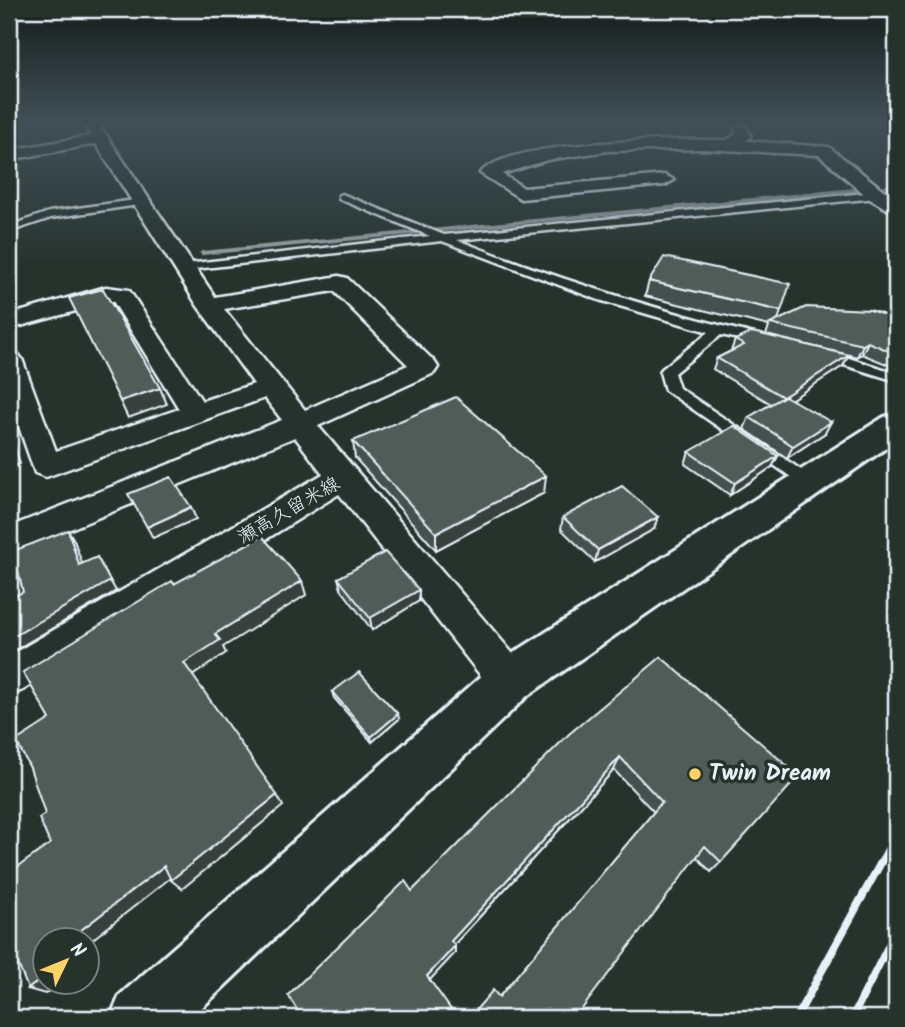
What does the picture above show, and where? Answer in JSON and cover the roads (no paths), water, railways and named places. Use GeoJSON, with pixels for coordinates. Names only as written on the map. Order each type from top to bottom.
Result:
{"type":"FeatureCollection","features":[{"type":"Feature","properties":{"kind":"main road"},"geometry":{"type":"LineString","coordinates":[[143,1018],[510,681],[896,425]]}},
{"type":"Feature","properties":{"kind":"street"},"geometry":{"type":"LineString","coordinates":[[121,171],[209,304],[299,424],[344,476]]}},
{"type":"Feature","properties":{"kind":"street"},"geometry":{"type":"LineString","coordinates":[[495,171],[489,173],[521,194],[665,180]]}},
{"type":"Feature","properties":{"kind":"street"},"geometry":{"type":"LineString","coordinates":[[848,171],[896,208]]}},
{"type":"Feature","properties":{"kind":"street"},"geometry":{"type":"LineString","coordinates":[[9,541],[299,424],[425,367],[339,283],[209,304]]}},
{"type":"Feature","properties":{"kind":"street"},"geometry":{"type":"LineString","coordinates":[[9,322],[106,294],[121,295],[196,413]]}},
{"type":"Feature","properties":{"kind":"street"},"geometry":{"type":"LineString","coordinates":[[9,359],[46,466],[270,387]]}},
{"type":"Feature","properties":{"kind":"street","name":"瀬高久留米線"},"geometry":{"type":"LineString","coordinates":[[9,677],[344,476],[510,681]]}},
{"type":"Feature","properties":{"kind":"lane"},"geometry":{"type":"LineString","coordinates":[[186,267],[443,238],[896,193]]}},
{"type":"Feature","properties":{"kind":"lane"},"geometry":{"type":"LineString","coordinates":[[342,197],[545,278],[718,331],[775,343]]}},
{"type":"Feature","properties":{"kind":"lane"},"geometry":{"type":"LineString","coordinates":[[9,229],[49,215],[142,202]]}},
{"type":"Feature","properties":{"kind":"lane"},"geometry":{"type":"LineString","coordinates":[[718,331],[667,372],[671,390],[807,482]]}},
{"type":"Feature","properties":{"kind":"lane"},"geometry":{"type":"LineString","coordinates":[[811,350],[896,377]]}},
{"type":"Feature","properties":{"kind":"waterway"},"geometry":{"type":"LineString","coordinates":[[202,253],[896,186]]}},
{"type":"Feature","properties":{"kind":"railway"},"geometry":{"type":"LineString","coordinates":[[796,1018],[896,835]]}},
{"type":"Feature","properties":{"kind":"railway"},"geometry":{"type":"LineString","coordinates":[[852,1018],[896,931]]}},
{"type":"Feature","properties":{"kind":"place","name":"Twin Dream"},"geometry":{"type":"Point","coordinates":[695,774]}}]}
